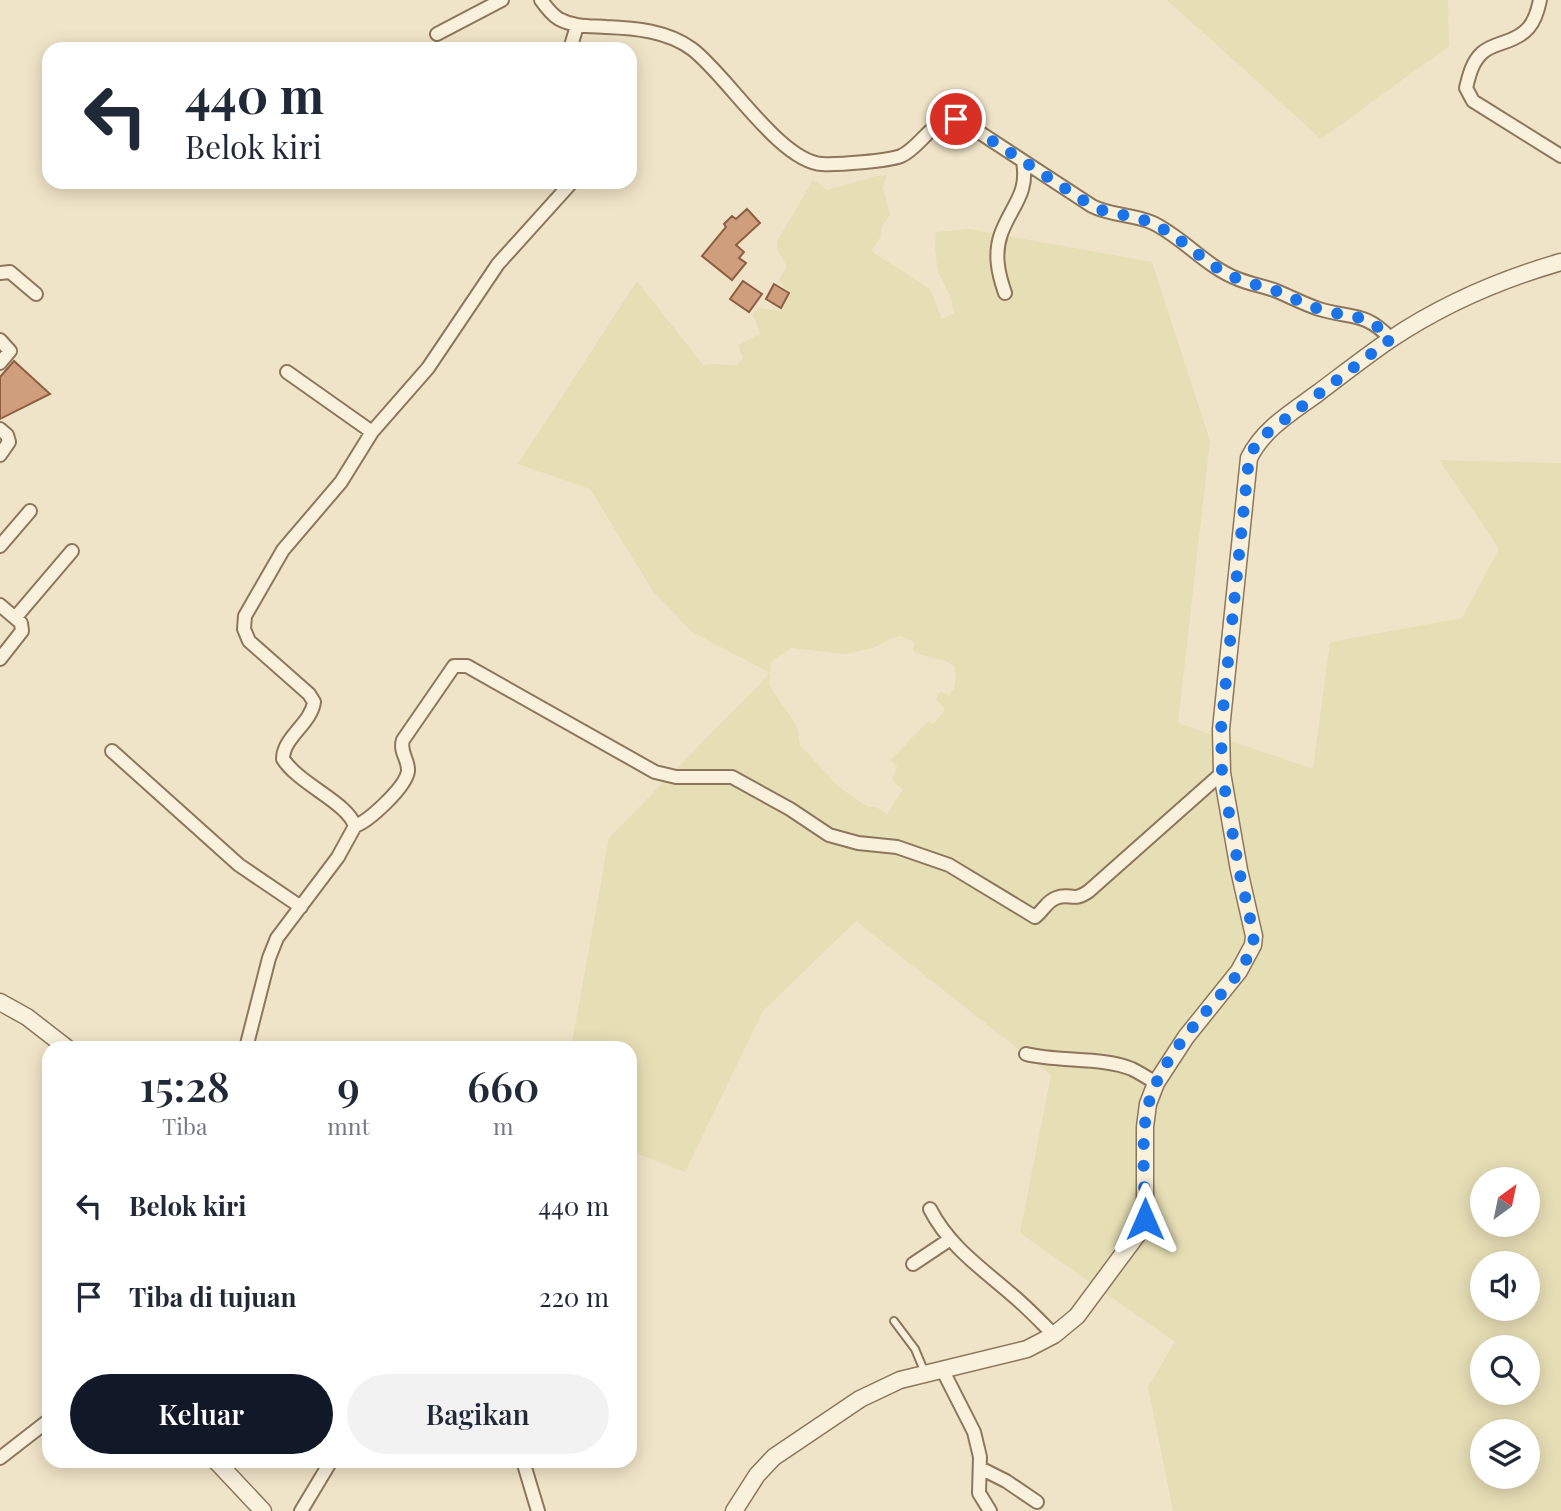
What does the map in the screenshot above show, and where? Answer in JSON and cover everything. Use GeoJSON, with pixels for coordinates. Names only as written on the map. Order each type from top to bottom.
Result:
{"type":"FeatureCollection","features":[{"type":"Feature","properties":{"kind":"street"},"geometry":{"type":"LineString","coordinates":[[437,34],[502,0]]}},
{"type":"Feature","properties":{"kind":"street"},"geometry":{"type":"LineString","coordinates":[[541,0],[557,18],[577,26],[658,33],[681,42],[703,58],[775,136],[800,156],[814,163],[894,158],[909,151],[932,129],[949,119],[962,121],[1104,212],[1138,218],[1154,224],[1210,264],[1234,277],[1319,309],[1366,319],[1378,325],[1391,339]]}},
{"type":"Feature","properties":{"kind":"street"},"geometry":{"type":"LineString","coordinates":[[1541,0],[1536,20],[1519,38],[1494,46],[1481,54],[1470,71],[1466,88],[1473,101],[1561,156]]}},
{"type":"Feature","properties":{"kind":"street"},"geometry":{"type":"LineString","coordinates":[[572,42],[577,26]]}},
{"type":"Feature","properties":{"kind":"street"},"geometry":{"type":"LineString","coordinates":[[1005,293],[997,256],[1001,233],[1024,185],[1026,175],[1023,162]]}},
{"type":"Feature","properties":{"kind":"street"},"geometry":{"type":"LineString","coordinates":[[355,826],[350,816],[302,780],[284,759],[285,748],[313,708],[314,702],[309,694],[249,641],[244,622],[250,606],[283,550],[341,482],[372,432],[428,368],[498,264],[566,189]]}},
{"type":"Feature","properties":{"kind":"street"},"geometry":{"type":"LineString","coordinates":[[734,1511],[757,1475],[774,1457],[796,1440],[880,1389],[900,1380],[1027,1349],[1054,1335],[1077,1316],[1143,1227],[1145,1127],[1148,1104],[1156,1083],[1200,1018],[1239,971],[1253,945],[1254,926],[1239,870],[1222,773],[1221,715],[1231,649],[1249,458],[1257,442],[1275,426],[1391,339],[1437,312],[1518,274],[1561,262]]}},
{"type":"Feature","properties":{"kind":"street"},"geometry":{"type":"LineString","coordinates":[[0,273],[10,272],[36,294]]}},
{"type":"Feature","properties":{"kind":"street"},"geometry":{"type":"LineString","coordinates":[[0,340],[10,351],[0,363]]}},
{"type":"Feature","properties":{"kind":"street"},"geometry":{"type":"LineString","coordinates":[[287,372],[372,432]]}},
{"type":"Feature","properties":{"kind":"street"},"geometry":{"type":"LineString","coordinates":[[0,429],[7,435],[9,442],[0,455]]}},
{"type":"Feature","properties":{"kind":"street"},"geometry":{"type":"LineString","coordinates":[[0,546],[30,511]]}},
{"type":"Feature","properties":{"kind":"street"},"geometry":{"type":"LineString","coordinates":[[15,618],[72,551]]}},
{"type":"Feature","properties":{"kind":"street"},"geometry":{"type":"LineString","coordinates":[[0,605],[21,623],[22,631],[0,659]]}},
{"type":"Feature","properties":{"kind":"street"},"geometry":{"type":"LineString","coordinates":[[248,1041],[277,938],[338,857],[355,826],[367,820],[404,780],[408,769],[402,750],[403,740],[454,666],[467,666],[655,772],[676,777],[732,777],[790,809],[829,835],[858,843],[897,847],[949,865],[1035,917],[1056,898],[1076,898],[1089,891],[1222,773]]}},
{"type":"Feature","properties":{"kind":"street"},"geometry":{"type":"LineString","coordinates":[[112,751],[239,865],[301,907]]}},
{"type":"Feature","properties":{"kind":"street"},"geometry":{"type":"LineString","coordinates":[[0,1002],[27,1017],[58,1041]]}},
{"type":"Feature","properties":{"kind":"street"},"geometry":{"type":"LineString","coordinates":[[1026,1054],[1044,1059],[1130,1068],[1156,1083]]}},
{"type":"Feature","properties":{"kind":"street"},"geometry":{"type":"LineString","coordinates":[[930,1209],[949,1240],[1021,1302],[1054,1335]]}},
{"type":"Feature","properties":{"kind":"street"},"geometry":{"type":"LineString","coordinates":[[913,1264],[949,1240]]}},
{"type":"Feature","properties":{"kind":"street"},"geometry":{"type":"LineString","coordinates":[[942,1369],[974,1432],[980,1468],[979,1493],[990,1511]]}},
{"type":"Feature","properties":{"kind":"street"},"geometry":{"type":"LineString","coordinates":[[0,1458],[42,1425]]}},
{"type":"Feature","properties":{"kind":"street"},"geometry":{"type":"LineString","coordinates":[[223,1468],[263,1511]]}},
{"type":"Feature","properties":{"kind":"street"},"geometry":{"type":"LineString","coordinates":[[301,1511],[327,1468]]}},
{"type":"Feature","properties":{"kind":"street"},"geometry":{"type":"LineString","coordinates":[[525,1468],[538,1511]]}},
{"type":"Feature","properties":{"kind":"street"},"geometry":{"type":"LineString","coordinates":[[980,1468],[1006,1481],[1037,1502]]}},
{"type":"Feature","properties":{"kind":"lane"},"geometry":{"type":"LineString","coordinates":[[894,1321],[915,1349],[926,1374]]}},
{"type":"Feature","properties":{"kind":"shaded area"},"geometry":{"type":"Polygon","coordinates":[[[1167,0],[1448,0],[1449,46],[1321,139],[1167,0]]]}},
{"type":"Feature","properties":{"kind":"shaded area"},"geometry":{"type":"Polygon","coordinates":[[[887,175],[883,187],[890,215],[871,251],[930,289],[942,319],[954,313],[950,296],[938,272],[936,232],[969,229],[1152,262],[1210,441],[1178,723],[1313,769],[1330,642],[1462,618],[1499,549],[1439,460],[1561,463],[1561,1511],[1173,1511],[1148,1387],[1175,1342],[1020,1233],[1051,1075],[856,921],[763,1011],[685,1172],[637,1154],[637,1041],[572,1041],[609,838],[770,673],[692,632],[653,591],[590,489],[518,464],[637,281],[704,366],[737,365],[743,358],[738,345],[760,334],[753,314],[759,308],[781,311],[791,293],[779,279],[787,267],[777,249],[777,241],[813,180],[827,190],[887,175]],[[900,636],[873,648],[844,654],[791,648],[771,662],[769,685],[797,726],[800,745],[840,788],[868,807],[876,807],[887,814],[903,790],[892,780],[897,766],[891,760],[928,721],[934,724],[945,710],[936,699],[940,691],[949,696],[956,677],[954,666],[946,661],[913,651],[915,642],[900,636]]]}},
{"type":"Feature","properties":{"kind":"building"},"geometry":{"type":"Polygon","coordinates":[[[747,209],[760,223],[736,245],[744,252],[739,258],[746,263],[732,280],[702,256],[726,227],[724,224],[732,216],[736,219],[747,209]]]}},
{"type":"Feature","properties":{"kind":"building"},"geometry":{"type":"Polygon","coordinates":[[[743,281],[762,294],[749,312],[730,299],[743,281]]]}},
{"type":"Feature","properties":{"kind":"building"},"geometry":{"type":"Polygon","coordinates":[[[774,284],[789,293],[781,308],[766,299],[774,284]]]}},
{"type":"Feature","properties":{"kind":"building"},"geometry":{"type":"Polygon","coordinates":[[[14,361],[50,394],[0,419],[0,377],[14,361]]]}},
{"type":"Feature","properties":{"kind":"route"},"geometry":{"type":"LineString","coordinates":[[956,119],[1092,206],[1104,212],[1138,218],[1154,224],[1210,264],[1242,281],[1277,291],[1319,309],[1366,319],[1378,325],[1391,339],[1282,420],[1257,442],[1249,458],[1221,729],[1222,773],[1239,870],[1254,926],[1253,945],[1229,985],[1200,1018],[1161,1073],[1151,1095],[1145,1127],[1145,1219]]}}]}
